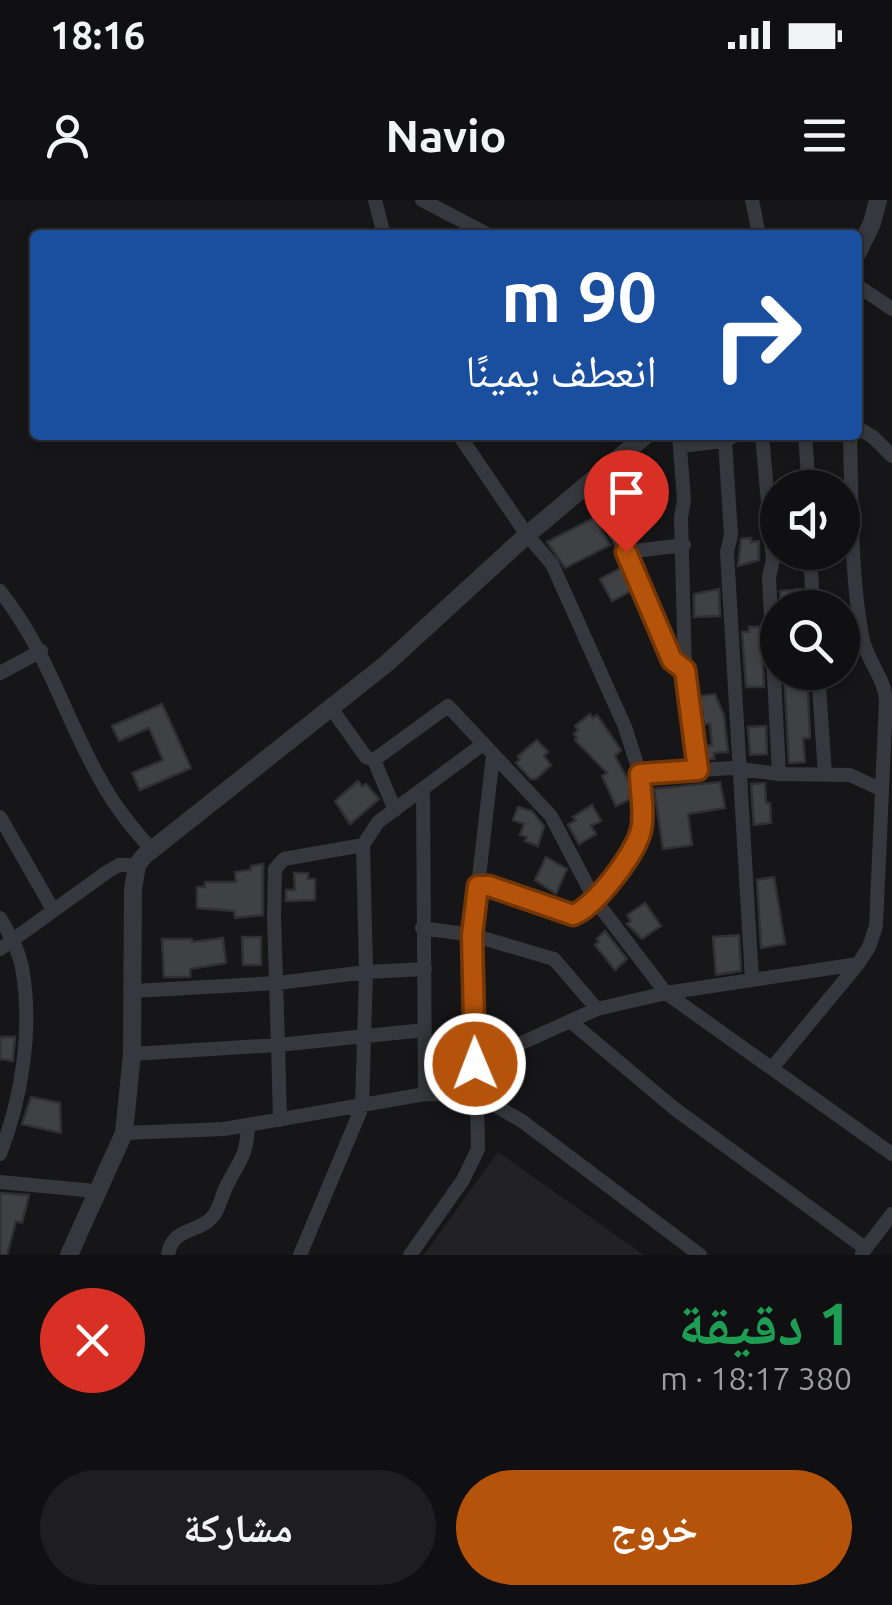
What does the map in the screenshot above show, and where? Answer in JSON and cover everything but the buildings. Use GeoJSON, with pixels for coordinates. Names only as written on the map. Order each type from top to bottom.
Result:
{"type":"FeatureCollection","features":[{"type":"Feature","properties":{"kind":"street"},"geometry":{"type":"LineString","coordinates":[[375,200],[383,230]]}},
{"type":"Feature","properties":{"kind":"street"},"geometry":{"type":"LineString","coordinates":[[422,200],[479,230]]}},
{"type":"Feature","properties":{"kind":"street"},"geometry":{"type":"LineString","coordinates":[[752,200],[758,230]]}},
{"type":"Feature","properties":{"kind":"street"},"geometry":{"type":"LineString","coordinates":[[862,243],[878,200]]}},
{"type":"Feature","properties":{"kind":"street"},"geometry":{"type":"LineString","coordinates":[[862,289],[892,310]]}},
{"type":"Feature","properties":{"kind":"street"},"geometry":{"type":"LineString","coordinates":[[862,430],[892,456]]}},
{"type":"Feature","properties":{"kind":"street"},"geometry":{"type":"LineString","coordinates":[[462,440],[560,579],[625,727],[640,774],[641,830],[596,900],[573,915],[489,886],[478,886]]}},
{"type":"Feature","properties":{"kind":"street"},"geometry":{"type":"LineString","coordinates":[[69,1255],[124,1133],[132,1054],[133,890],[137,865],[386,664],[527,535],[640,440]]}},
{"type":"Feature","properties":{"kind":"street"},"geometry":{"type":"LineString","coordinates":[[680,440],[685,670],[698,770]]}},
{"type":"Feature","properties":{"kind":"street"},"geometry":{"type":"LineString","coordinates":[[730,440],[738,769],[752,980]]}},
{"type":"Feature","properties":{"kind":"street"},"geometry":{"type":"LineString","coordinates":[[762,440],[772,560],[779,774]]}},
{"type":"Feature","properties":{"kind":"street"},"geometry":{"type":"LineString","coordinates":[[805,440],[808,470]]}},
{"type":"Feature","properties":{"kind":"street"},"geometry":{"type":"LineString","coordinates":[[772,1068],[858,964],[876,926],[886,700],[885,685],[862,639],[855,580],[850,440]]}},
{"type":"Feature","properties":{"kind":"street"},"geometry":{"type":"LineString","coordinates":[[586,485],[626,552],[672,660],[685,670]]}},
{"type":"Feature","properties":{"kind":"street"},"geometry":{"type":"LineString","coordinates":[[626,552],[684,545]]}},
{"type":"Feature","properties":{"kind":"street"},"geometry":{"type":"LineString","coordinates":[[0,591],[41,651],[104,786],[124,819],[152,850]]}},
{"type":"Feature","properties":{"kind":"street"},"geometry":{"type":"LineString","coordinates":[[0,673],[41,651]]}},
{"type":"Feature","properties":{"kind":"street"},"geometry":{"type":"LineString","coordinates":[[819,690],[825,774]]}},
{"type":"Feature","properties":{"kind":"street"},"geometry":{"type":"LineString","coordinates":[[374,760],[445,705],[551,816],[596,900],[666,993],[892,1154]]}},
{"type":"Feature","properties":{"kind":"street"},"geometry":{"type":"LineString","coordinates":[[331,708],[366,757],[374,760],[394,810]]}},
{"type":"Feature","properties":{"kind":"street"},"geometry":{"type":"LineString","coordinates":[[300,1255],[362,1107],[366,972],[363,845],[378,822],[423,788],[488,749]]}},
{"type":"Feature","properties":{"kind":"street"},"geometry":{"type":"LineString","coordinates":[[475,1064],[472,935],[488,749]]}},
{"type":"Feature","properties":{"kind":"street"},"geometry":{"type":"LineString","coordinates":[[640,774],[738,769],[779,774],[850,774],[880,789]]}},
{"type":"Feature","properties":{"kind":"street"},"geometry":{"type":"LineString","coordinates":[[423,788],[425,1094]]}},
{"type":"Feature","properties":{"kind":"street"},"geometry":{"type":"LineString","coordinates":[[2,826],[52,908]]}},
{"type":"Feature","properties":{"kind":"street"},"geometry":{"type":"LineString","coordinates":[[280,1120],[276,869],[284,859],[363,845]]}},
{"type":"Feature","properties":{"kind":"street"},"geometry":{"type":"LineString","coordinates":[[6,944],[52,908],[119,865],[137,865]]}},
{"type":"Feature","properties":{"kind":"street"},"geometry":{"type":"LineString","coordinates":[[0,918],[6,944],[22,968],[26,1020],[19,1084],[0,1154]]}},
{"type":"Feature","properties":{"kind":"street"},"geometry":{"type":"LineString","coordinates":[[422,928],[472,935],[554,959],[597,1009]]}},
{"type":"Feature","properties":{"kind":"street"},"geometry":{"type":"LineString","coordinates":[[425,1094],[475,1064],[597,1009],[666,993],[858,964]]}},
{"type":"Feature","properties":{"kind":"street"},"geometry":{"type":"LineString","coordinates":[[133,991],[424,969]]}},
{"type":"Feature","properties":{"kind":"street"},"geometry":{"type":"LineString","coordinates":[[570,1022],[675,1110],[863,1252],[892,1214]]}},
{"type":"Feature","properties":{"kind":"street"},"geometry":{"type":"LineString","coordinates":[[132,1054],[425,1030]]}},
{"type":"Feature","properties":{"kind":"street"},"geometry":{"type":"LineString","coordinates":[[124,1133],[248,1125],[425,1094],[462,1095],[491,1103],[522,1122],[700,1255]]}},
{"type":"Feature","properties":{"kind":"street"},"geometry":{"type":"LineString","coordinates":[[410,1255],[463,1180],[478,1150],[477,1099]]}},
{"type":"Feature","properties":{"kind":"street"},"geometry":{"type":"LineString","coordinates":[[168,1255],[170,1244],[181,1232],[204,1224],[214,1214],[247,1150],[248,1125]]}},
{"type":"Feature","properties":{"kind":"street"},"geometry":{"type":"LineString","coordinates":[[0,1182],[95,1191]]}},
{"type":"Feature","properties":{"kind":"shaded area"},"geometry":{"type":"Polygon","coordinates":[[[498,1152],[644,1255],[424,1255],[498,1152]]]}},
{"type":"Feature","properties":{"kind":"route"},"geometry":{"type":"LineString","coordinates":[[475,1064],[472,935],[478,886],[489,886],[573,915],[580,913],[596,900],[641,830],[640,774],[698,770],[685,670],[672,660],[626,552]]}}]}
